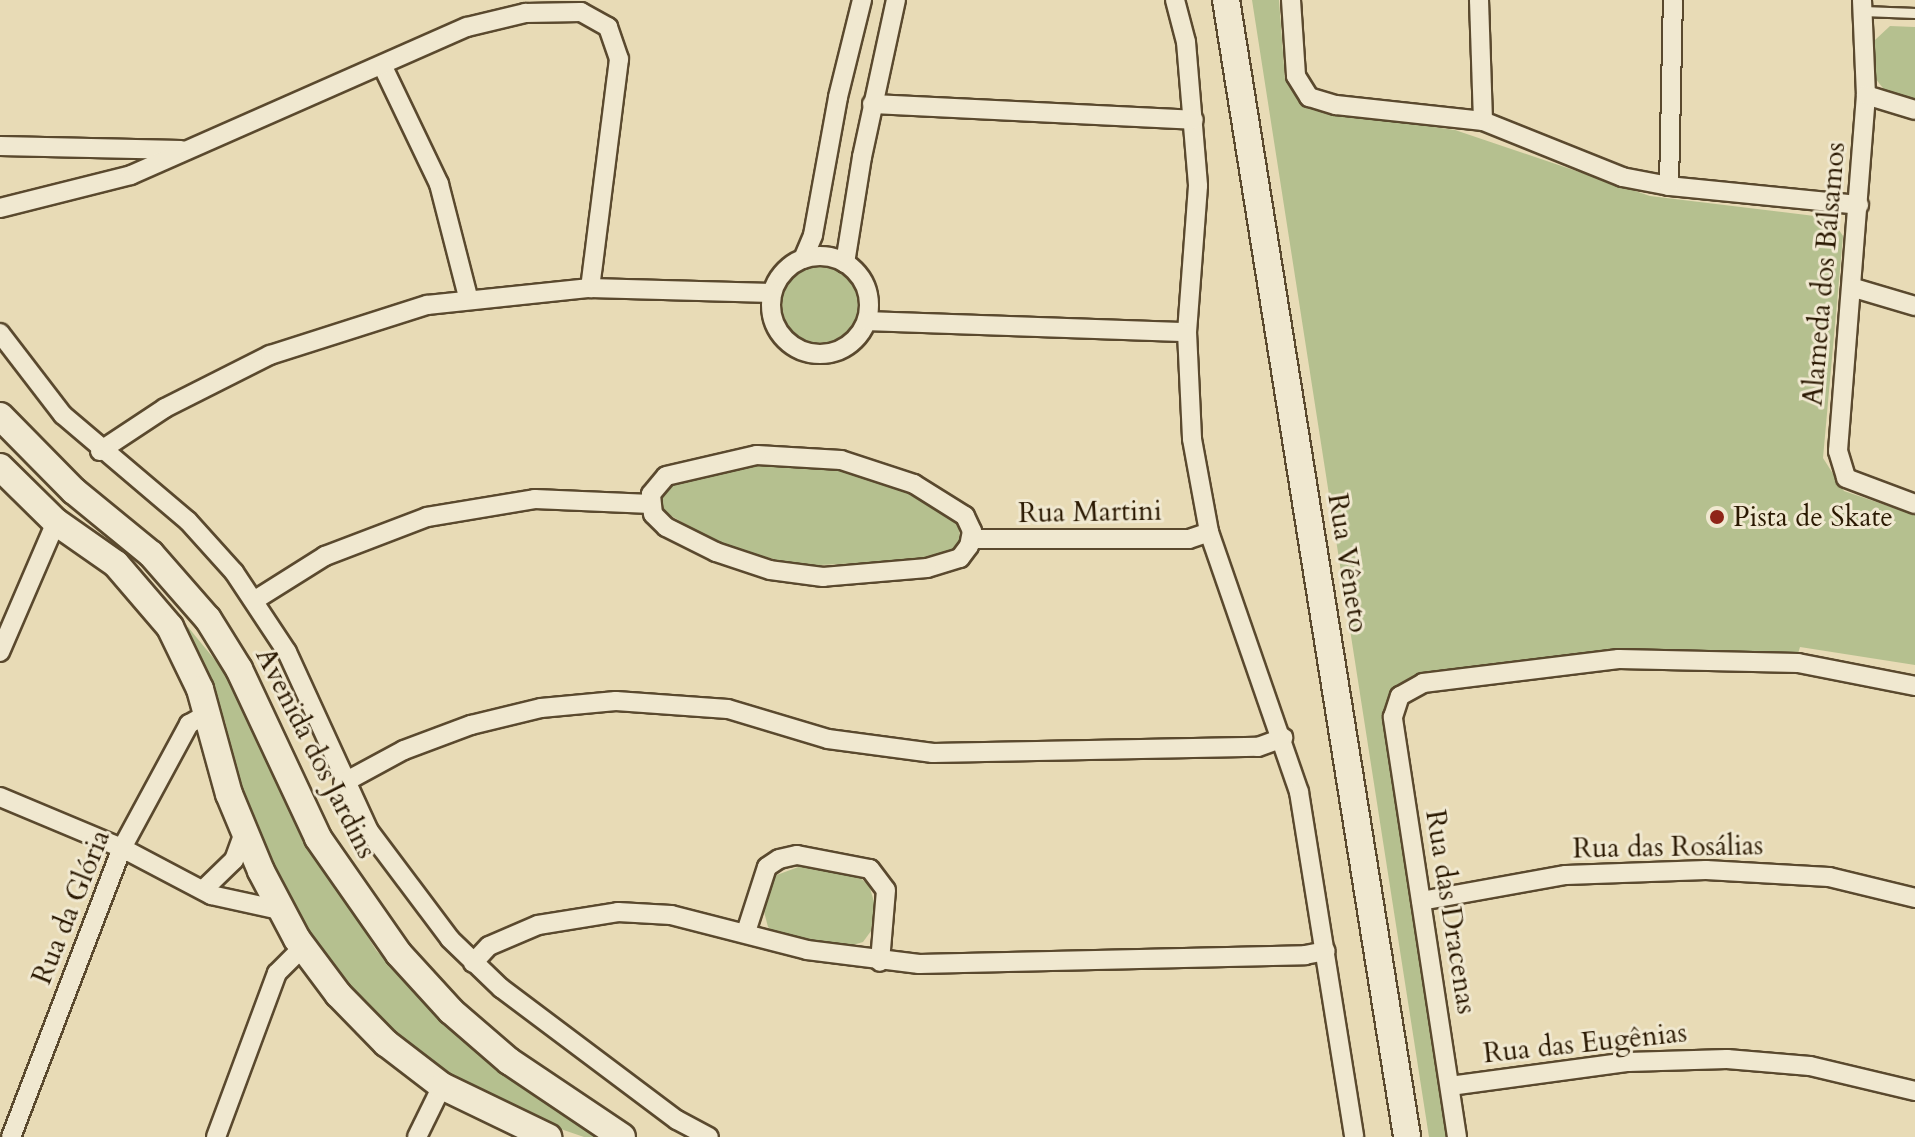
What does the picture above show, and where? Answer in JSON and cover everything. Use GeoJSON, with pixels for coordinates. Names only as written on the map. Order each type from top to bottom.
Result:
{"type":"FeatureCollection","features":[{"type":"Feature","properties":{"kind":"street"},"geometry":{"type":"LineString","coordinates":[[803,259],[813,235],[835,112],[862,0]]}},
{"type":"Feature","properties":{"kind":"street"},"geometry":{"type":"LineString","coordinates":[[845,263],[872,104],[896,0]]}},
{"type":"Feature","properties":{"kind":"street"},"geometry":{"type":"LineString","coordinates":[[1175,0],[1186,42],[1198,186],[1187,332],[1192,439],[1209,532],[1283,738],[1299,792],[1354,1137]]}},
{"type":"Feature","properties":{"kind":"street","name":"Rua Vêneto"},"geometry":{"type":"LineString","coordinates":[[1226,0],[1407,1137]]}},
{"type":"Feature","properties":{"kind":"street"},"geometry":{"type":"LineString","coordinates":[[1291,0],[1296,76],[1309,97],[1336,105],[1483,121],[1622,177],[1669,186],[1859,205]]}},
{"type":"Feature","properties":{"kind":"street"},"geometry":{"type":"LineString","coordinates":[[1479,0],[1483,121]]}},
{"type":"Feature","properties":{"kind":"street"},"geometry":{"type":"LineString","coordinates":[[1669,186],[1673,0]]}},
{"type":"Feature","properties":{"kind":"street","name":"Alameda dos Bálsamos"},"geometry":{"type":"LineString","coordinates":[[1863,6],[1866,95],[1854,288],[1838,451],[1846,478],[1915,504]]}},
{"type":"Feature","properties":{"kind":"street"},"geometry":{"type":"LineString","coordinates":[[0,208],[101,184],[189,151],[467,27],[515,15],[581,12],[608,27],[619,59],[590,288]]}},
{"type":"Feature","properties":{"kind":"street"},"geometry":{"type":"LineString","coordinates":[[383,67],[439,184],[468,297]]}},
{"type":"Feature","properties":{"kind":"street"},"geometry":{"type":"LineString","coordinates":[[1866,95],[1915,110]]}},
{"type":"Feature","properties":{"kind":"street"},"geometry":{"type":"LineString","coordinates":[[872,104],[1194,120]]}},
{"type":"Feature","properties":{"kind":"street"},"geometry":{"type":"LineString","coordinates":[[0,146],[189,151]]}},
{"type":"Feature","properties":{"kind":"street"},"geometry":{"type":"LineString","coordinates":[[867,321],[864,283],[845,263],[819,256],[803,259],[789,267],[772,293],[775,324],[783,337],[810,353],[839,350],[867,321],[1187,332]]}},
{"type":"Feature","properties":{"kind":"street"},"geometry":{"type":"LineString","coordinates":[[100,451],[177,402],[270,355],[387,315],[468,297],[590,288],[772,293]]}},
{"type":"Feature","properties":{"kind":"street"},"geometry":{"type":"LineString","coordinates":[[1854,288],[1915,306]]}},
{"type":"Feature","properties":{"kind":"street"},"geometry":{"type":"LineString","coordinates":[[0,333],[45,396],[100,451],[188,521],[255,600],[294,666],[343,783],[407,888],[473,963],[677,1120],[709,1137]]}},
{"type":"Feature","properties":{"kind":"street","name":"Avenida dos Jardins"},"geometry":{"type":"LineString","coordinates":[[0,416],[74,491],[151,554],[198,607],[239,669],[318,838],[384,936],[479,1037],[622,1137]]}},
{"type":"Feature","properties":{"kind":"street"},"geometry":{"type":"LineString","coordinates":[[757,455],[815,456],[866,466],[914,484],[965,516],[971,539],[960,558],[915,571],[849,578],[797,575],[743,562],[691,541],[659,522],[651,504],[659,481],[700,465],[757,455]]}},
{"type":"Feature","properties":{"kind":"street"},"geometry":{"type":"LineString","coordinates":[[0,467],[56,522],[116,564],[170,627],[207,714],[244,832],[280,910],[303,947],[361,1019],[442,1086],[548,1137]]}},
{"type":"Feature","properties":{"kind":"street"},"geometry":{"type":"LineString","coordinates":[[255,600],[325,556],[427,517],[535,499],[651,504]]}},
{"type":"Feature","properties":{"kind":"street"},"geometry":{"type":"LineString","coordinates":[[0,652],[56,522]]}},
{"type":"Feature","properties":{"kind":"street","name":"Rua Martini"},"geometry":{"type":"LineString","coordinates":[[971,539],[1189,539],[1209,532]]}},
{"type":"Feature","properties":{"kind":"street"},"geometry":{"type":"LineString","coordinates":[[170,627],[198,607]]}},
{"type":"Feature","properties":{"kind":"street","name":"Rua das Dracenas"},"geometry":{"type":"LineString","coordinates":[[1457,1137],[1393,717],[1400,696],[1423,683],[1619,659],[1798,663],[1915,686]]}},
{"type":"Feature","properties":{"kind":"street"},"geometry":{"type":"LineString","coordinates":[[343,783],[404,750],[471,725],[541,708],[616,701],[728,709],[828,739],[933,753],[1258,747],[1283,738]]}},
{"type":"Feature","properties":{"kind":"street","name":"Rua da Glória"},"geometry":{"type":"LineString","coordinates":[[11,1137],[122,848],[189,724],[207,714]]}},
{"type":"Feature","properties":{"kind":"street"},"geometry":{"type":"LineString","coordinates":[[0,797],[122,848],[203,890],[280,910]]}},
{"type":"Feature","properties":{"kind":"street"},"geometry":{"type":"LineString","coordinates":[[203,890],[234,860],[244,832]]}},
{"type":"Feature","properties":{"kind":"street"},"geometry":{"type":"LineString","coordinates":[[746,932],[767,867],[779,859],[797,855],[870,869],[886,890],[880,962]]}},
{"type":"Feature","properties":{"kind":"street","name":"Rua das Rosálias"},"geometry":{"type":"LineString","coordinates":[[1421,901],[1566,875],[1706,870],[1829,877],[1915,898]]}},
{"type":"Feature","properties":{"kind":"street"},"geometry":{"type":"LineString","coordinates":[[473,963],[489,946],[513,934],[591,914],[671,915],[880,962],[958,965],[1326,951]]}},
{"type":"Feature","properties":{"kind":"street"},"geometry":{"type":"LineString","coordinates":[[216,1137],[277,973],[303,947]]}},
{"type":"Feature","properties":{"kind":"street","name":"Rua das Eugênias"},"geometry":{"type":"LineString","coordinates":[[1450,1086],[1628,1062],[1727,1059],[1810,1066],[1915,1091]]}},
{"type":"Feature","properties":{"kind":"street"},"geometry":{"type":"LineString","coordinates":[[417,1137],[442,1086]]}},
{"type":"Feature","properties":{"kind":"lane"},"geometry":{"type":"LineString","coordinates":[[1863,6],[1915,13]]}},
{"type":"Feature","properties":{"kind":"green space"},"geometry":{"type":"Polygon","coordinates":[[[1252,0],[1279,0],[1285,79],[1298,100],[1313,110],[1455,130],[1650,196],[1831,218],[1843,236],[1823,458],[1844,491],[1915,515],[1915,665],[1800,647],[1797,657],[1623,654],[1390,698],[1384,724],[1446,1137],[1429,1137],[1252,0]]]}},
{"type":"Feature","properties":{"kind":"green space"},"geometry":{"type":"Polygon","coordinates":[[[1890,26],[1915,27],[1915,101],[1886,92],[1875,78],[1875,40],[1890,26]]]}},
{"type":"Feature","properties":{"kind":"green space"},"geometry":{"type":"Polygon","coordinates":[[[813,267],[827,267],[841,273],[852,284],[858,305],[855,320],[847,332],[827,343],[813,343],[799,337],[788,326],[782,312],[782,298],[788,284],[799,273],[813,267]]]}},
{"type":"Feature","properties":{"kind":"green space"},"geometry":{"type":"Polygon","coordinates":[[[758,464],[839,469],[887,482],[958,522],[961,543],[955,550],[925,560],[798,566],[720,544],[661,510],[660,496],[670,484],[758,464]]]}},
{"type":"Feature","properties":{"kind":"green space"},"geometry":{"type":"Polygon","coordinates":[[[188,627],[233,682],[290,811],[376,950],[430,1005],[603,1137],[584,1137],[520,1115],[438,1069],[345,985],[284,897],[243,798],[225,721],[185,630],[188,627]]]}},
{"type":"Feature","properties":{"kind":"green space"},"geometry":{"type":"Polygon","coordinates":[[[801,866],[860,878],[869,885],[875,905],[871,931],[863,942],[843,948],[777,934],[768,927],[763,908],[774,876],[801,866]]]}},
{"type":"Feature","properties":{"kind":"place","name":"Pista de Skate"},"geometry":{"type":"Point","coordinates":[1717,517]}}]}
